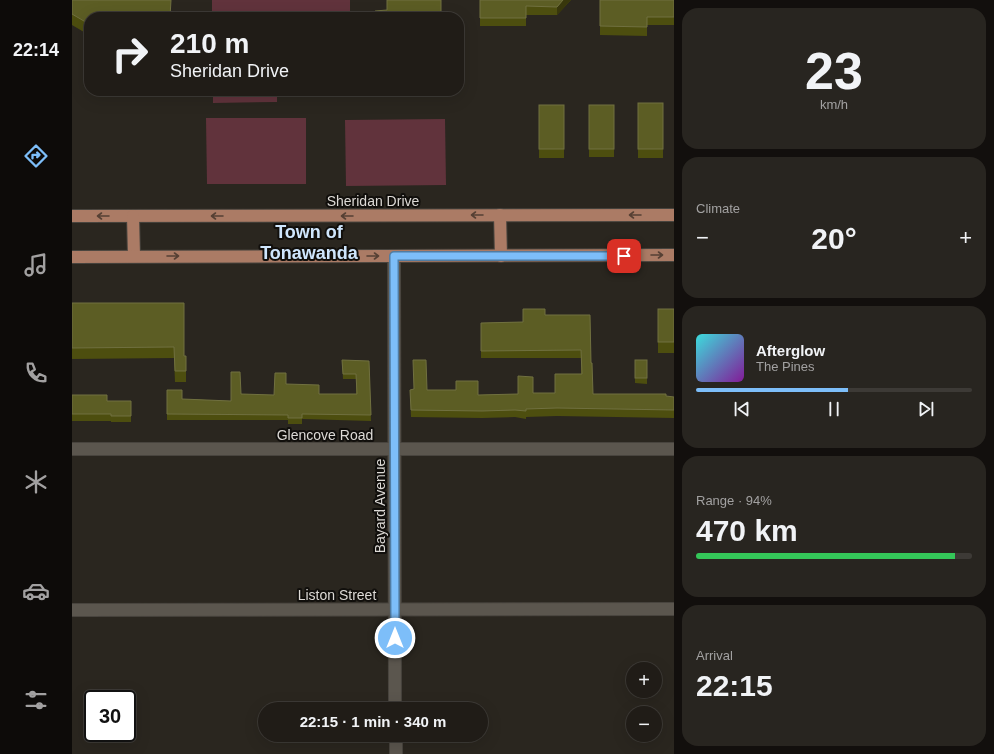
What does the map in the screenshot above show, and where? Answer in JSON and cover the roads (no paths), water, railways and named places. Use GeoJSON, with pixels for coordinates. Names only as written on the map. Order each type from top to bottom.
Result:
{"type":"FeatureCollection","features":[{"type":"Feature","properties":{"kind":"main road"},"geometry":{"type":"LineString","coordinates":[[500,215],[501,256]]}},
{"type":"Feature","properties":{"kind":"main road","name":"Sheridan Drive"},"geometry":{"type":"LineString","coordinates":[[72,216],[674,215]]}},
{"type":"Feature","properties":{"kind":"main road"},"geometry":{"type":"LineString","coordinates":[[133,216],[134,256]]}},
{"type":"Feature","properties":{"kind":"main road"},"geometry":{"type":"LineString","coordinates":[[72,257],[674,256]]}},
{"type":"Feature","properties":{"kind":"street","name":"Bayard Avenue"},"geometry":{"type":"LineString","coordinates":[[394,256],[396,702]]}},
{"type":"Feature","properties":{"kind":"street","name":"Glencove Road"},"geometry":{"type":"LineString","coordinates":[[72,449],[674,449]]}},
{"type":"Feature","properties":{"kind":"street","name":"Liston Street"},"geometry":{"type":"LineString","coordinates":[[72,610],[674,609]]}},
{"type":"Feature","properties":{"kind":"street"},"geometry":{"type":"LineString","coordinates":[[396,742],[396,754]]}},
{"type":"Feature","properties":{"kind":"district","name":"Town of Tonawanda"},"geometry":{"type":"Point","coordinates":[309,242]}}]}
